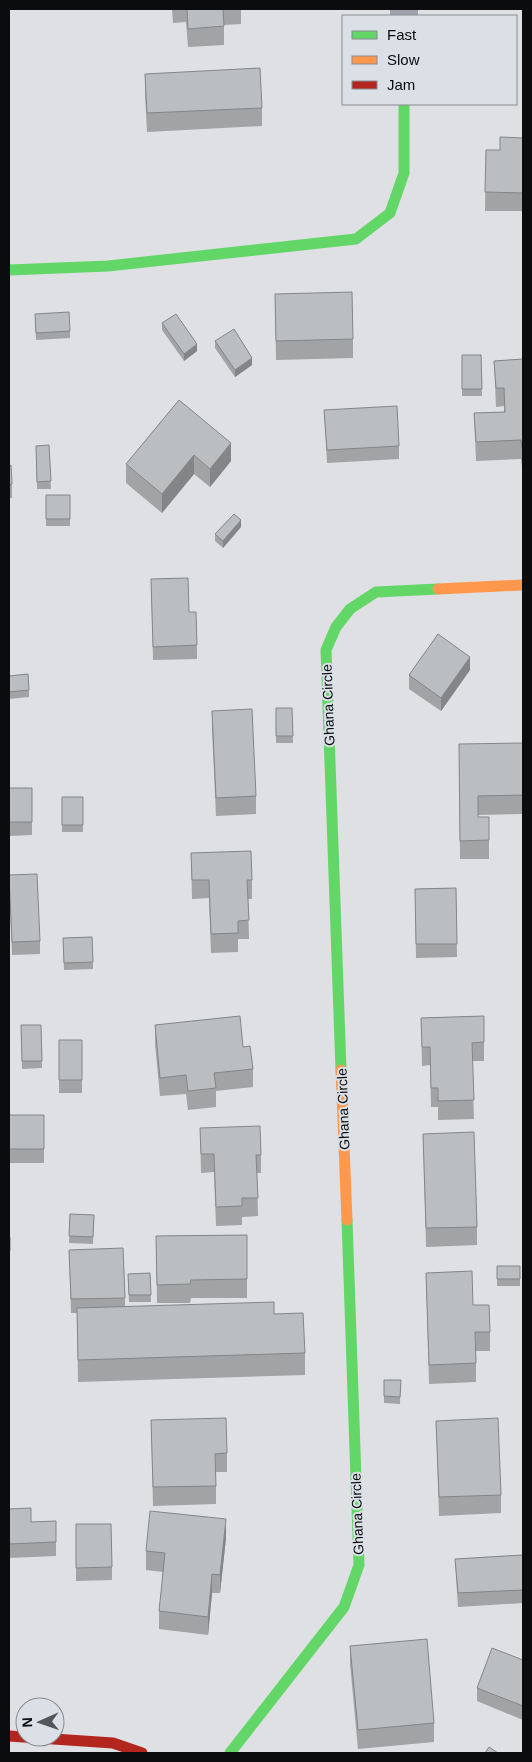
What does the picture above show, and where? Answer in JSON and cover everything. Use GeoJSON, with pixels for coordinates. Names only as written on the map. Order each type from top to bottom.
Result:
{"type":"FeatureCollection","features":[{"type":"Feature","properties":{"kind":"street"},"geometry":{"type":"LineString","coordinates":[[9,270],[108,266],[356,239],[390,212],[393,204],[404,173],[404,105]]}},
{"type":"Feature","properties":{"kind":"street","name":"Ghana Circle"},"geometry":{"type":"LineString","coordinates":[[230,1753],[344,1607],[359,1565],[326,650],[336,627],[350,609],[376,592],[523,585]]}},
{"type":"Feature","properties":{"kind":"street"},"geometry":{"type":"LineString","coordinates":[[9,1736],[113,1743],[142,1753]]}},
{"type":"Feature","properties":{"kind":"building"},"geometry":{"type":"Polygon","coordinates":[[[187,9],[223,9],[224,26],[188,29],[187,9]]]}},
{"type":"Feature","properties":{"kind":"building"},"geometry":{"type":"Polygon","coordinates":[[[260,68],[262,108],[147,113],[145,74],[260,68]]]}},
{"type":"Feature","properties":{"kind":"building"},"geometry":{"type":"Polygon","coordinates":[[[500,137],[523,138],[523,193],[485,192],[486,150],[500,150],[500,137]]]}},
{"type":"Feature","properties":{"kind":"building"},"geometry":{"type":"Polygon","coordinates":[[[352,292],[353,339],[276,341],[275,294],[352,292]]]}},
{"type":"Feature","properties":{"kind":"building"},"geometry":{"type":"Polygon","coordinates":[[[69,312],[70,331],[36,333],[35,314],[69,312]]]}},
{"type":"Feature","properties":{"kind":"building"},"geometry":{"type":"Polygon","coordinates":[[[176,314],[197,344],[184,354],[162,323],[176,314]]]}},
{"type":"Feature","properties":{"kind":"building"},"geometry":{"type":"Polygon","coordinates":[[[234,329],[252,358],[235,370],[215,341],[234,329]]]}},
{"type":"Feature","properties":{"kind":"building"},"geometry":{"type":"Polygon","coordinates":[[[462,355],[481,355],[482,389],[462,389],[462,355]]]}},
{"type":"Feature","properties":{"kind":"building"},"geometry":{"type":"Polygon","coordinates":[[[523,359],[523,448],[521,440],[476,442],[474,413],[505,412],[504,388],[496,388],[494,361],[523,359]]]}},
{"type":"Feature","properties":{"kind":"building"},"geometry":{"type":"Polygon","coordinates":[[[179,400],[231,443],[210,469],[194,455],[162,494],[126,464],[179,400]]]}},
{"type":"Feature","properties":{"kind":"building"},"geometry":{"type":"Polygon","coordinates":[[[397,406],[399,446],[327,450],[324,410],[397,406]]]}},
{"type":"Feature","properties":{"kind":"building"},"geometry":{"type":"Polygon","coordinates":[[[49,445],[51,481],[37,482],[36,446],[49,445]]]}},
{"type":"Feature","properties":{"kind":"building"},"geometry":{"type":"Polygon","coordinates":[[[11,465],[12,484],[9,485],[9,466],[11,465]]]}},
{"type":"Feature","properties":{"kind":"building"},"geometry":{"type":"Polygon","coordinates":[[[46,495],[70,495],[70,519],[46,519],[46,495]]]}},
{"type":"Feature","properties":{"kind":"building"},"geometry":{"type":"Polygon","coordinates":[[[234,514],[241,520],[223,541],[215,534],[234,514]]]}},
{"type":"Feature","properties":{"kind":"building"},"geometry":{"type":"Polygon","coordinates":[[[188,578],[189,612],[196,612],[197,645],[153,647],[151,579],[188,578]]]}},
{"type":"Feature","properties":{"kind":"building"},"geometry":{"type":"Polygon","coordinates":[[[438,634],[470,657],[441,698],[409,675],[438,634]]]}},
{"type":"Feature","properties":{"kind":"building"},"geometry":{"type":"Polygon","coordinates":[[[28,674],[29,690],[9,692],[9,676],[28,674]]]}},
{"type":"Feature","properties":{"kind":"building"},"geometry":{"type":"Polygon","coordinates":[[[276,708],[292,708],[293,736],[276,736],[276,708]]]}},
{"type":"Feature","properties":{"kind":"building"},"geometry":{"type":"Polygon","coordinates":[[[252,709],[256,796],[216,798],[212,711],[252,709]]]}},
{"type":"Feature","properties":{"kind":"building"},"geometry":{"type":"Polygon","coordinates":[[[523,743],[523,795],[478,796],[478,817],[489,817],[489,840],[460,841],[459,744],[523,743]]]}},
{"type":"Feature","properties":{"kind":"building"},"geometry":{"type":"Polygon","coordinates":[[[9,788],[32,788],[32,822],[9,822],[9,788]]]}},
{"type":"Feature","properties":{"kind":"building"},"geometry":{"type":"Polygon","coordinates":[[[62,797],[83,797],[83,825],[62,825],[62,797]]]}},
{"type":"Feature","properties":{"kind":"building"},"geometry":{"type":"Polygon","coordinates":[[[251,851],[252,880],[247,880],[249,920],[238,921],[238,933],[211,934],[209,880],[192,880],[191,853],[251,851]]]}},
{"type":"Feature","properties":{"kind":"building"},"geometry":{"type":"Polygon","coordinates":[[[37,874],[40,941],[12,942],[9,875],[37,874]]]}},
{"type":"Feature","properties":{"kind":"building"},"geometry":{"type":"Polygon","coordinates":[[[456,888],[457,944],[416,944],[415,889],[456,888]]]}},
{"type":"Feature","properties":{"kind":"building"},"geometry":{"type":"Polygon","coordinates":[[[92,937],[93,962],[64,963],[63,938],[92,937]]]}},
{"type":"Feature","properties":{"kind":"building"},"geometry":{"type":"Polygon","coordinates":[[[240,1016],[243,1047],[250,1046],[253,1069],[214,1073],[216,1088],[188,1091],[186,1075],[160,1078],[155,1025],[240,1016]]]}},
{"type":"Feature","properties":{"kind":"building"},"geometry":{"type":"Polygon","coordinates":[[[484,1016],[484,1042],[472,1043],[474,1100],[438,1101],[438,1088],[431,1088],[430,1047],[422,1047],[421,1018],[484,1016]]]}},
{"type":"Feature","properties":{"kind":"building"},"geometry":{"type":"Polygon","coordinates":[[[21,1025],[41,1025],[42,1061],[22,1061],[21,1025]]]}},
{"type":"Feature","properties":{"kind":"building"},"geometry":{"type":"Polygon","coordinates":[[[59,1040],[82,1040],[82,1080],[59,1080],[59,1040]]]}},
{"type":"Feature","properties":{"kind":"building"},"geometry":{"type":"Polygon","coordinates":[[[9,1115],[44,1115],[44,1149],[9,1149],[9,1115]]]}},
{"type":"Feature","properties":{"kind":"building"},"geometry":{"type":"Polygon","coordinates":[[[260,1126],[261,1155],[256,1155],[258,1198],[242,1198],[242,1206],[216,1207],[214,1154],[201,1154],[200,1128],[260,1126]]]}},
{"type":"Feature","properties":{"kind":"building"},"geometry":{"type":"Polygon","coordinates":[[[474,1132],[477,1227],[426,1228],[423,1134],[474,1132]]]}},
{"type":"Feature","properties":{"kind":"building"},"geometry":{"type":"Polygon","coordinates":[[[70,1214],[94,1215],[93,1237],[69,1236],[70,1214]]]}},
{"type":"Feature","properties":{"kind":"building"},"geometry":{"type":"Polygon","coordinates":[[[247,1235],[247,1279],[191,1280],[190,1284],[157,1285],[156,1236],[247,1235]]]}},
{"type":"Feature","properties":{"kind":"building"},"geometry":{"type":"Polygon","coordinates":[[[123,1248],[125,1298],[71,1299],[69,1250],[123,1248]]]}},
{"type":"Feature","properties":{"kind":"building"},"geometry":{"type":"Polygon","coordinates":[[[497,1266],[520,1266],[520,1279],[497,1279],[497,1266]]]}},
{"type":"Feature","properties":{"kind":"building"},"geometry":{"type":"Polygon","coordinates":[[[472,1271],[473,1305],[489,1305],[490,1332],[475,1332],[476,1363],[429,1365],[426,1273],[472,1271]]]}},
{"type":"Feature","properties":{"kind":"building"},"geometry":{"type":"Polygon","coordinates":[[[150,1273],[151,1295],[129,1295],[128,1274],[150,1273]]]}},
{"type":"Feature","properties":{"kind":"building"},"geometry":{"type":"Polygon","coordinates":[[[274,1302],[274,1314],[303,1313],[305,1353],[78,1360],[77,1308],[274,1302]]]}},
{"type":"Feature","properties":{"kind":"building"},"geometry":{"type":"Polygon","coordinates":[[[384,1380],[401,1380],[400,1397],[384,1396],[384,1380]]]}},
{"type":"Feature","properties":{"kind":"building"},"geometry":{"type":"Polygon","coordinates":[[[226,1418],[227,1453],[215,1454],[216,1486],[153,1487],[151,1420],[226,1418]]]}},
{"type":"Feature","properties":{"kind":"building"},"geometry":{"type":"Polygon","coordinates":[[[498,1418],[501,1495],[439,1497],[436,1421],[498,1418]]]}},
{"type":"Feature","properties":{"kind":"building"},"geometry":{"type":"Polygon","coordinates":[[[31,1508],[31,1522],[56,1521],[56,1542],[9,1544],[9,1509],[31,1508]]]}},
{"type":"Feature","properties":{"kind":"building"},"geometry":{"type":"Polygon","coordinates":[[[150,1511],[226,1519],[220,1575],[212,1574],[208,1617],[159,1611],[165,1553],[146,1551],[150,1511]]]}},
{"type":"Feature","properties":{"kind":"building"},"geometry":{"type":"Polygon","coordinates":[[[76,1524],[111,1524],[112,1567],[76,1568],[76,1524]]]}},
{"type":"Feature","properties":{"kind":"building"},"geometry":{"type":"Polygon","coordinates":[[[523,1555],[523,1590],[458,1593],[455,1559],[523,1555]]]}},
{"type":"Feature","properties":{"kind":"building"},"geometry":{"type":"Polygon","coordinates":[[[427,1639],[434,1723],[358,1730],[350,1646],[427,1639]]]}},
{"type":"Feature","properties":{"kind":"building"},"geometry":{"type":"Polygon","coordinates":[[[492,1648],[523,1660],[523,1706],[477,1688],[492,1648]]]}},
{"type":"Feature","properties":{"kind":"building"},"geometry":{"type":"Polygon","coordinates":[[[489,1747],[498,1753],[485,1753],[489,1747]]]}},
{"type":"Feature","properties":{"kind":"traffic: fast"},"geometry":{"type":"LineString","coordinates":[[9,270],[108,266],[356,239],[390,213],[404,173],[404,105]]}},
{"type":"Feature","properties":{"kind":"traffic: fast"},"geometry":{"type":"LineString","coordinates":[[341,1070],[326,650],[336,627],[350,609],[376,592],[438,589]]}},
{"type":"Feature","properties":{"kind":"traffic: fast"},"geometry":{"type":"LineString","coordinates":[[230,1753],[344,1607],[359,1565],[347,1220]]}},
{"type":"Feature","properties":{"kind":"traffic: slow"},"geometry":{"type":"LineString","coordinates":[[438,589],[523,585]]}},
{"type":"Feature","properties":{"kind":"traffic: slow"},"geometry":{"type":"LineString","coordinates":[[341,1070],[347,1220]]}},
{"type":"Feature","properties":{"kind":"traffic: jam"},"geometry":{"type":"LineString","coordinates":[[9,1736],[113,1743],[142,1753]]}}]}
